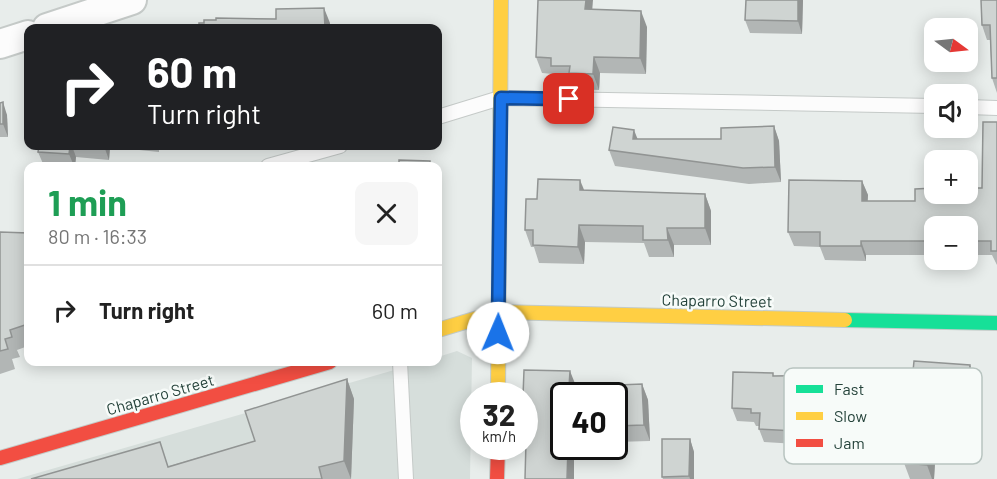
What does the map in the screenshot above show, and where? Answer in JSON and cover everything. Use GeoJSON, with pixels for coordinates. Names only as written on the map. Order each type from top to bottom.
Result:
{"type":"FeatureCollection","features":[{"type":"Feature","properties":{"kind":"street"},"geometry":{"type":"LineString","coordinates":[[59,24],[132,0]]}},
{"type":"Feature","properties":{"kind":"street"},"geometry":{"type":"LineString","coordinates":[[498,382],[501,0]]}},
{"type":"Feature","properties":{"kind":"street"},"geometry":{"type":"LineString","coordinates":[[0,44],[24,36]]}},
{"type":"Feature","properties":{"kind":"street","name":"Chaparro Street"},"geometry":{"type":"LineString","coordinates":[[442,329],[498,312],[997,323]]}},
{"type":"Feature","properties":{"kind":"street","name":"Chaparro Street"},"geometry":{"type":"LineString","coordinates":[[0,458],[316,366]]}},
{"type":"Feature","properties":{"kind":"street"},"geometry":{"type":"LineString","coordinates":[[497,479],[498,460]]}},
{"type":"Feature","properties":{"kind":"lane"},"geometry":{"type":"LineString","coordinates":[[442,116],[501,98],[924,106]]}},
{"type":"Feature","properties":{"kind":"lane"},"geometry":{"type":"LineString","coordinates":[[978,107],[997,108]]}},
{"type":"Feature","properties":{"kind":"lane"},"geometry":{"type":"LineString","coordinates":[[282,162],[326,150]]}},
{"type":"Feature","properties":{"kind":"lane"},"geometry":{"type":"LineString","coordinates":[[400,366],[406,479]]}},
{"type":"Feature","properties":{"kind":"shaded area"},"geometry":{"type":"Polygon","coordinates":[[[457,351],[472,358],[472,382],[460,382],[460,460],[470,460],[470,479],[17,479],[408,366],[442,366],[442,356],[457,351]]]}},
{"type":"Feature","properties":{"kind":"building"},"geometry":{"type":"Polygon","coordinates":[[[538,0],[586,0],[585,9],[641,11],[640,58],[594,57],[593,74],[569,73],[570,66],[551,66],[551,58],[536,57],[538,0]]]}},
{"type":"Feature","properties":{"kind":"building"},"geometry":{"type":"Polygon","coordinates":[[[746,0],[798,0],[798,21],[745,20],[746,0]]]}},
{"type":"Feature","properties":{"kind":"building"},"geometry":{"type":"Polygon","coordinates":[[[981,0],[997,0],[997,78],[992,78],[990,25],[982,25],[981,0]]]}},
{"type":"Feature","properties":{"kind":"building"},"geometry":{"type":"Polygon","coordinates":[[[324,8],[325,24],[199,24],[204,23],[204,20],[216,20],[216,18],[276,19],[276,9],[324,8]]]}},
{"type":"Feature","properties":{"kind":"building"},"geometry":{"type":"Polygon","coordinates":[[[3,102],[3,124],[0,124],[0,103],[3,102]]]}},
{"type":"Feature","properties":{"kind":"building"},"geometry":{"type":"Polygon","coordinates":[[[983,122],[997,122],[997,251],[991,251],[991,241],[978,241],[978,216],[924,216],[924,241],[861,241],[861,246],[820,246],[820,232],[788,232],[789,180],[862,181],[862,201],[915,201],[915,189],[924,189],[924,204],[978,204],[978,188],[982,188],[983,122]]]}},
{"type":"Feature","properties":{"kind":"building"},"geometry":{"type":"Polygon","coordinates":[[[774,126],[775,167],[743,168],[609,150],[613,127],[634,130],[633,139],[721,139],[721,128],[774,126]]]}},
{"type":"Feature","properties":{"kind":"building"},"geometry":{"type":"Polygon","coordinates":[[[38,150],[70,150],[69,154],[38,152],[38,150]]]}},
{"type":"Feature","properties":{"kind":"building"},"geometry":{"type":"Polygon","coordinates":[[[399,160],[430,161],[430,162],[399,162],[399,160]]]}},
{"type":"Feature","properties":{"kind":"building"},"geometry":{"type":"Polygon","coordinates":[[[538,179],[580,180],[580,190],[705,194],[705,228],[667,228],[668,240],[643,240],[643,226],[579,225],[578,247],[533,245],[533,230],[525,230],[526,199],[537,199],[538,179]]]}},
{"type":"Feature","properties":{"kind":"building"},"geometry":{"type":"Polygon","coordinates":[[[0,232],[24,233],[24,325],[10,330],[12,337],[5,339],[8,349],[0,351],[0,232]]]}},
{"type":"Feature","properties":{"kind":"building"},"geometry":{"type":"Polygon","coordinates":[[[914,361],[970,365],[970,368],[913,368],[914,361]]]}},
{"type":"Feature","properties":{"kind":"building"},"geometry":{"type":"Polygon","coordinates":[[[524,370],[570,371],[569,382],[550,382],[550,460],[568,460],[567,479],[525,479],[526,460],[538,460],[538,382],[524,382],[524,370]]]}},
{"type":"Feature","properties":{"kind":"building"},"geometry":{"type":"Polygon","coordinates":[[[733,372],[773,373],[773,376],[784,376],[784,430],[759,429],[760,413],[751,413],[751,409],[732,408],[733,372]]]}},
{"type":"Feature","properties":{"kind":"building"},"geometry":{"type":"Polygon","coordinates":[[[347,379],[344,461],[319,467],[322,479],[31,479],[160,442],[168,467],[255,441],[245,411],[347,379]]]}},
{"type":"Feature","properties":{"kind":"building"},"geometry":{"type":"Polygon","coordinates":[[[642,384],[644,425],[628,426],[628,385],[642,384]]]}},
{"type":"Feature","properties":{"kind":"building"},"geometry":{"type":"Polygon","coordinates":[[[662,439],[690,439],[689,476],[662,477],[662,439]]]}},
{"type":"Feature","properties":{"kind":"traffic: fast"},"geometry":{"type":"LineString","coordinates":[[845,320],[997,323]]}},
{"type":"Feature","properties":{"kind":"traffic: slow"},"geometry":{"type":"LineString","coordinates":[[498,382],[501,0]]}},
{"type":"Feature","properties":{"kind":"traffic: slow"},"geometry":{"type":"LineString","coordinates":[[442,329],[498,312],[845,320]]}},
{"type":"Feature","properties":{"kind":"traffic: jam"},"geometry":{"type":"LineString","coordinates":[[0,458],[316,366]]}},
{"type":"Feature","properties":{"kind":"traffic: jam"},"geometry":{"type":"LineString","coordinates":[[497,479],[498,460]]}},
{"type":"Feature","properties":{"kind":"route"},"geometry":{"type":"LineString","coordinates":[[498,333],[501,98],[569,99]]}}]}
